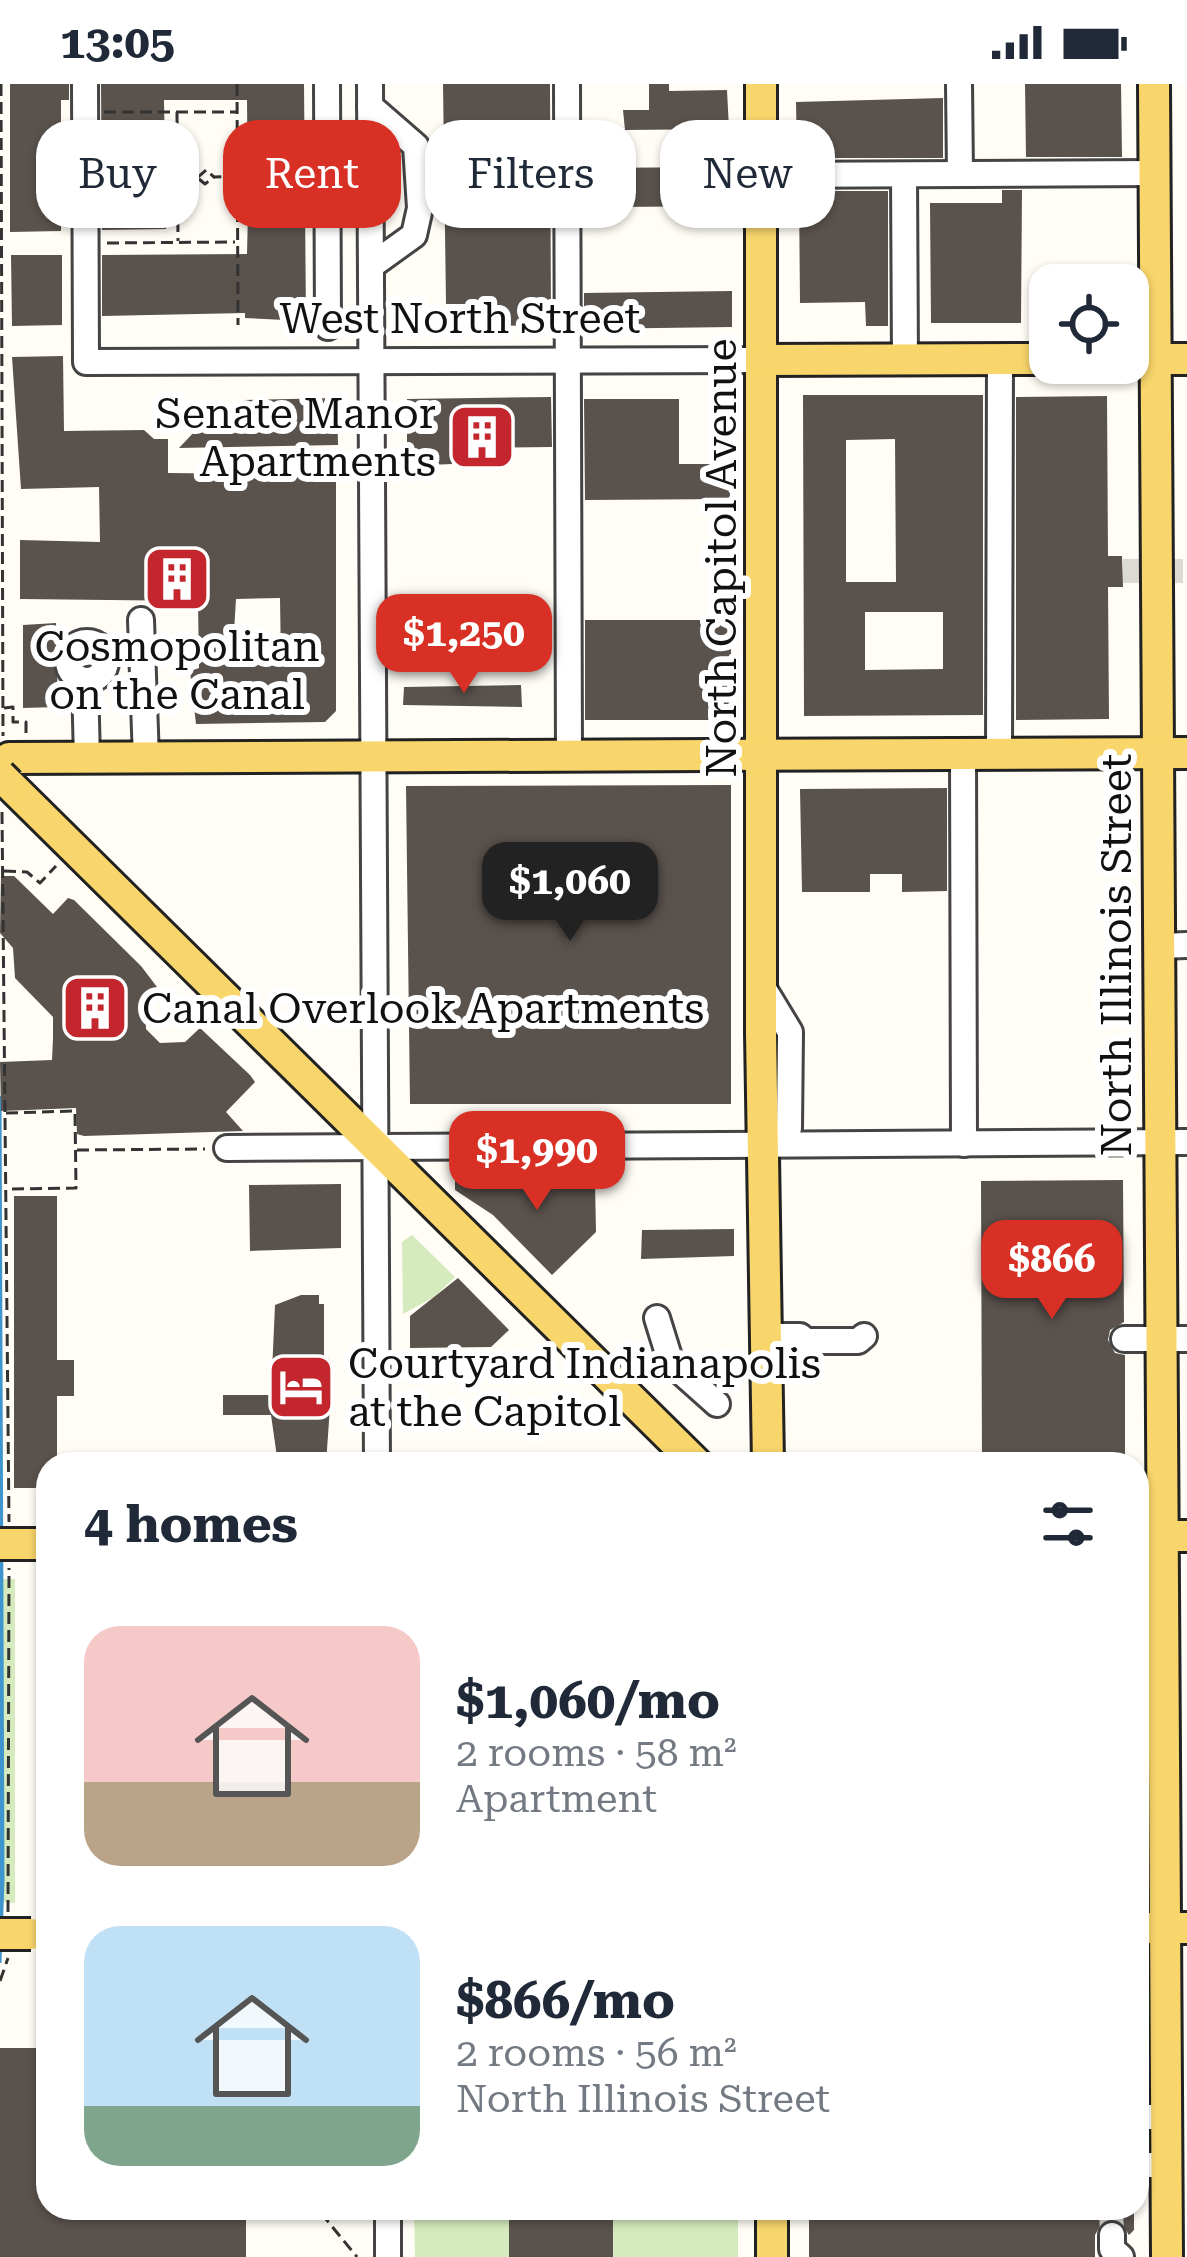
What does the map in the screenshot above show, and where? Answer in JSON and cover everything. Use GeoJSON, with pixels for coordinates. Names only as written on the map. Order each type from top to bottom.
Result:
{"type":"FeatureCollection","features":[{"type":"Feature","properties":{"kind":"main road","name":"North Capitol Avenue"},"geometry":{"type":"LineString","coordinates":[[761,84],[761,120]]}},
{"type":"Feature","properties":{"kind":"main road","name":"North Illinois Street"},"geometry":{"type":"LineString","coordinates":[[1154,84],[1172,753],[1174,1339],[1162,1536],[1163,1928],[1151,2165],[1167,2257]]}},
{"type":"Feature","properties":{"kind":"main road","name":"North Capitol Avenue"},"geometry":{"type":"LineString","coordinates":[[761,228],[768,1452]]}},
{"type":"Feature","properties":{"kind":"main road","name":"West North Street"},"geometry":{"type":"LineString","coordinates":[[762,361],[1029,359]]}},
{"type":"Feature","properties":{"kind":"main road"},"geometry":{"type":"LineString","coordinates":[[7,766],[87,759],[1172,753]]}},
{"type":"Feature","properties":{"kind":"main road"},"geometry":{"type":"LineString","coordinates":[[7,766],[73,848],[685,1452]]}},
{"type":"Feature","properties":{"kind":"main road"},"geometry":{"type":"LineString","coordinates":[[772,2220],[772,2257]]}},
{"type":"Feature","properties":{"kind":"street"},"geometry":{"type":"LineString","coordinates":[[85,84],[85,112]]}},
{"type":"Feature","properties":{"kind":"street"},"geometry":{"type":"LineString","coordinates":[[327,84],[327,120]]}},
{"type":"Feature","properties":{"kind":"street"},"geometry":{"type":"LineString","coordinates":[[566,84],[569,756]]}},
{"type":"Feature","properties":{"kind":"street"},"geometry":{"type":"LineString","coordinates":[[959,84],[960,175]]}},
{"type":"Feature","properties":{"kind":"street"},"geometry":{"type":"LineString","coordinates":[[370,95],[416,146],[420,191],[414,236],[371,266]]}},
{"type":"Feature","properties":{"kind":"street","name":"West North Street"},"geometry":{"type":"LineString","coordinates":[[85,112],[86,362],[762,361]]}},
{"type":"Feature","properties":{"kind":"street"},"geometry":{"type":"LineString","coordinates":[[835,175],[1156,173]]}},
{"type":"Feature","properties":{"kind":"street"},"geometry":{"type":"LineString","coordinates":[[904,175],[905,360]]}},
{"type":"Feature","properties":{"kind":"street"},"geometry":{"type":"LineString","coordinates":[[327,228],[328,327]]}},
{"type":"Feature","properties":{"kind":"street"},"geometry":{"type":"LineString","coordinates":[[371,228],[377,1452]]}},
{"type":"Feature","properties":{"kind":"street"},"geometry":{"type":"LineString","coordinates":[[999,754],[1000,360]]}},
{"type":"Feature","properties":{"kind":"street"},"geometry":{"type":"LineString","coordinates":[[141,620],[146,759]]}},
{"type":"Feature","properties":{"kind":"street"},"geometry":{"type":"LineString","coordinates":[[87,759],[86,680],[70,671],[73,648],[84,642],[97,644],[107,662],[142,662]]}},
{"type":"Feature","properties":{"kind":"street"},"geometry":{"type":"LineString","coordinates":[[963,754],[964,1144]]}},
{"type":"Feature","properties":{"kind":"street"},"geometry":{"type":"LineString","coordinates":[[226,1148],[1173,1143]]}},
{"type":"Feature","properties":{"kind":"street"},"geometry":{"type":"LineString","coordinates":[[657,1318],[671,1363],[716,1404]]}},
{"type":"Feature","properties":{"kind":"street"},"geometry":{"type":"LineString","coordinates":[[768,1336],[800,1336]]}},
{"type":"Feature","properties":{"kind":"street"},"geometry":{"type":"LineString","coordinates":[[1124,1339],[1174,1339]]}},
{"type":"Feature","properties":{"kind":"street"},"geometry":{"type":"LineString","coordinates":[[379,2220],[388,2257]]}},
{"type":"Feature","properties":{"kind":"path"},"geometry":{"type":"LineString","coordinates":[[0,1982],[19,1933],[3,1150],[2,871],[7,766],[2,84]]}},
{"type":"Feature","properties":{"kind":"path"},"geometry":{"type":"LineString","coordinates":[[237,84],[237,120]]}},
{"type":"Feature","properties":{"kind":"path"},"geometry":{"type":"LineString","coordinates":[[177,111],[177,120]]}},
{"type":"Feature","properties":{"kind":"path"},"geometry":{"type":"LineString","coordinates":[[85,112],[237,112]]}},
{"type":"Feature","properties":{"kind":"path"},"geometry":{"type":"LineString","coordinates":[[199,176],[206,170],[214,177]]}},
{"type":"Feature","properties":{"kind":"path"},"geometry":{"type":"LineString","coordinates":[[199,180],[205,184],[223,177]]}},
{"type":"Feature","properties":{"kind":"path"},"geometry":{"type":"LineString","coordinates":[[178,228],[178,242]]}},
{"type":"Feature","properties":{"kind":"path"},"geometry":{"type":"LineString","coordinates":[[238,228],[238,326]]}},
{"type":"Feature","properties":{"kind":"path"},"geometry":{"type":"LineString","coordinates":[[93,243],[238,242]]}},
{"type":"Feature","properties":{"kind":"path"},"geometry":{"type":"LineString","coordinates":[[3,707],[13,707],[13,722],[26,722],[7,766]]}},
{"type":"Feature","properties":{"kind":"path"},"geometry":{"type":"LineString","coordinates":[[2,871],[27,872],[40,883],[73,848]]}},
{"type":"Feature","properties":{"kind":"path"},"geometry":{"type":"LineString","coordinates":[[4,1113],[75,1111],[76,1188],[7,1190]]}},
{"type":"Feature","properties":{"kind":"path"},"geometry":{"type":"LineString","coordinates":[[75,1150],[226,1148]]}},
{"type":"Feature","properties":{"kind":"path"},"geometry":{"type":"LineString","coordinates":[[327,2220],[357,2257]]}},
{"type":"Feature","properties":{"kind":"green space"},"geometry":{"type":"Polygon","coordinates":[[[412,1235],[455,1277],[434,1297],[403,1314],[402,1242],[412,1235]]]}},
{"type":"Feature","properties":{"kind":"green space"},"geometry":{"type":"Polygon","coordinates":[[[2,1579],[15,1579],[15,1903],[3,1902],[2,1579]]]}},
{"type":"Feature","properties":{"kind":"green space"},"geometry":{"type":"Polygon","coordinates":[[[414,2220],[738,2220],[738,2257],[415,2257],[414,2220]]]}},
{"type":"Feature","properties":{"kind":"water"},"geometry":{"type":"Polygon","coordinates":[[[0,1096],[3,1881],[0,1963],[0,1096]]]}},
{"type":"Feature","properties":{"kind":"building"},"geometry":{"type":"Polygon","coordinates":[[[10,84],[69,84],[69,100],[61,100],[61,120],[36,120],[36,228],[61,231],[10,232],[10,84]]]}},
{"type":"Feature","properties":{"kind":"building"},"geometry":{"type":"Polygon","coordinates":[[[101,84],[304,84],[304,120],[247,120],[247,100],[164,100],[164,120],[101,120],[101,84]]]}},
{"type":"Feature","properties":{"kind":"building"},"geometry":{"type":"Polygon","coordinates":[[[443,84],[550,84],[550,120],[443,120],[443,84]]]}},
{"type":"Feature","properties":{"kind":"building"},"geometry":{"type":"Polygon","coordinates":[[[649,84],[669,84],[669,91],[727,90],[729,120],[660,120],[660,130],[636,130],[636,120],[624,120],[623,110],[649,110],[649,84]]]}},
{"type":"Feature","properties":{"kind":"building"},"geometry":{"type":"Polygon","coordinates":[[[1025,84],[1121,84],[1122,157],[1026,157],[1025,84]]]}},
{"type":"Feature","properties":{"kind":"building"},"geometry":{"type":"Polygon","coordinates":[[[943,98],[943,158],[835,158],[835,120],[796,120],[796,102],[943,98]]]}},
{"type":"Feature","properties":{"kind":"building"},"geometry":{"type":"Polygon","coordinates":[[[660,167],[660,207],[636,207],[636,168],[660,167]]]}},
{"type":"Feature","properties":{"kind":"building"},"geometry":{"type":"Polygon","coordinates":[[[1002,190],[1022,190],[1021,323],[931,323],[930,203],[1002,203],[1002,190]]]}},
{"type":"Feature","properties":{"kind":"building"},"geometry":{"type":"Polygon","coordinates":[[[835,191],[888,191],[888,326],[866,326],[865,302],[800,303],[799,228],[835,228],[835,191]]]}},
{"type":"Feature","properties":{"kind":"building"},"geometry":{"type":"Polygon","coordinates":[[[102,228],[166,228],[166,229],[102,228]]]}},
{"type":"Feature","properties":{"kind":"building"},"geometry":{"type":"Polygon","coordinates":[[[248,228],[305,228],[306,321],[245,318],[245,313],[102,316],[102,255],[247,254],[248,228]]]}},
{"type":"Feature","properties":{"kind":"building"},"geometry":{"type":"Polygon","coordinates":[[[445,228],[551,228],[551,325],[494,326],[494,304],[446,304],[445,228]]]}},
{"type":"Feature","properties":{"kind":"building"},"geometry":{"type":"Polygon","coordinates":[[[11,255],[62,255],[62,325],[12,326],[11,255]]]}},
{"type":"Feature","properties":{"kind":"building"},"geometry":{"type":"Polygon","coordinates":[[[732,291],[732,327],[584,329],[584,293],[732,291]]]}},
{"type":"Feature","properties":{"kind":"building","name":"Cosmopolitan on the Canal"},"geometry":{"type":"Polygon","coordinates":[[[63,356],[64,431],[144,430],[154,439],[168,439],[168,473],[336,475],[336,711],[325,722],[196,724],[190,671],[199,668],[198,601],[20,599],[20,540],[100,542],[99,487],[21,489],[12,357],[63,356]],[[280,598],[236,599],[232,664],[281,664],[280,598]]]}},
{"type":"Feature","properties":{"kind":"building"},"geometry":{"type":"Polygon","coordinates":[[[803,395],[983,395],[983,715],[804,716],[803,395]],[[895,439],[846,440],[846,582],[896,582],[895,439]],[[865,612],[865,670],[943,669],[943,612],[865,612]]]}},
{"type":"Feature","properties":{"kind":"building"},"geometry":{"type":"Polygon","coordinates":[[[1107,396],[1108,556],[1122,556],[1123,587],[1108,587],[1109,719],[1016,720],[1016,397],[1107,396]]]}},
{"type":"Feature","properties":{"kind":"building","name":"Senate Manor Apartments"},"geometry":{"type":"Polygon","coordinates":[[[551,397],[552,447],[452,448],[452,464],[407,466],[407,399],[551,397]]]}},
{"type":"Feature","properties":{"kind":"building","name":"Senate Manor Apartments"},"geometry":{"type":"Polygon","coordinates":[[[337,398],[338,445],[179,448],[196,430],[245,429],[244,400],[337,398]]]}},
{"type":"Feature","properties":{"kind":"building"},"geometry":{"type":"Polygon","coordinates":[[[584,399],[679,399],[679,464],[730,464],[730,499],[585,500],[584,399]]]}},
{"type":"Feature","properties":{"kind":"building"},"geometry":{"type":"Polygon","coordinates":[[[585,620],[731,620],[731,714],[725,720],[585,720],[585,620]]]}},
{"type":"Feature","properties":{"kind":"building"},"geometry":{"type":"Polygon","coordinates":[[[56,623],[58,707],[23,708],[23,625],[56,623]]]}},
{"type":"Feature","properties":{"kind":"building"},"geometry":{"type":"Polygon","coordinates":[[[521,685],[522,707],[403,705],[404,687],[521,685]]]}},
{"type":"Feature","properties":{"kind":"building"},"geometry":{"type":"Polygon","coordinates":[[[731,785],[731,1104],[410,1104],[406,786],[731,785]]]}},
{"type":"Feature","properties":{"kind":"building"},"geometry":{"type":"Polygon","coordinates":[[[947,788],[947,891],[902,892],[902,874],[870,874],[870,892],[802,892],[800,789],[947,788]]]}},
{"type":"Feature","properties":{"kind":"building","name":"Canal Overlook Apartments"},"geometry":{"type":"Polygon","coordinates":[[[1,876],[14,876],[53,914],[68,898],[74,900],[141,966],[157,987],[145,999],[146,1029],[160,1043],[185,1042],[200,1028],[250,1075],[255,1082],[226,1112],[243,1131],[84,1136],[77,1134],[76,1108],[1,1111],[0,1062],[52,1060],[53,1017],[15,978],[13,948],[0,933],[1,876]]]}},
{"type":"Feature","properties":{"kind":"building"},"geometry":{"type":"Polygon","coordinates":[[[511,1173],[511,1184],[595,1183],[596,1232],[552,1275],[493,1215],[455,1190],[455,1174],[511,1173]]]}},
{"type":"Feature","properties":{"kind":"building"},"geometry":{"type":"Polygon","coordinates":[[[1123,1180],[1124,1322],[1110,1330],[1108,1340],[1115,1353],[1125,1355],[1125,1452],[982,1452],[981,1181],[1123,1180]]]}},
{"type":"Feature","properties":{"kind":"building"},"geometry":{"type":"Polygon","coordinates":[[[341,1184],[341,1248],[250,1251],[249,1185],[341,1184]]]}},
{"type":"Feature","properties":{"kind":"building"},"geometry":{"type":"Polygon","coordinates":[[[14,1196],[57,1196],[57,1360],[74,1360],[74,1396],[57,1396],[57,1452],[36,1452],[36,1488],[14,1488],[14,1196]]]}},
{"type":"Feature","properties":{"kind":"building"},"geometry":{"type":"Polygon","coordinates":[[[734,1229],[734,1256],[641,1259],[642,1230],[734,1229]]]}},
{"type":"Feature","properties":{"kind":"building"},"geometry":{"type":"Polygon","coordinates":[[[458,1278],[509,1330],[491,1347],[410,1348],[410,1316],[458,1278]]]}},
{"type":"Feature","properties":{"kind":"building","name":"Courtyard Indianapolis at the Capitol"},"geometry":{"type":"Polygon","coordinates":[[[301,1295],[319,1295],[319,1304],[324,1304],[324,1358],[329,1358],[332,1378],[327,1452],[276,1452],[271,1415],[223,1415],[223,1395],[271,1395],[275,1305],[301,1295]]]}},
{"type":"Feature","properties":{"kind":"building"},"geometry":{"type":"Polygon","coordinates":[[[0,2048],[36,2048],[36,2220],[246,2220],[246,2257],[0,2257],[0,2048]]]}},
{"type":"Feature","properties":{"kind":"building"},"geometry":{"type":"Polygon","coordinates":[[[509,2220],[613,2220],[613,2257],[509,2257],[509,2220]]]}},
{"type":"Feature","properties":{"kind":"building"},"geometry":{"type":"Polygon","coordinates":[[[809,2220],[1119,2220],[1103,2221],[1095,2235],[1095,2257],[809,2257],[809,2220]]]}},
{"type":"Feature","properties":{"kind":"building"},"geometry":{"type":"Polygon","coordinates":[[[1119,2220],[1134,2220],[1129,2235],[1119,2220]]]}},
{"type":"Feature","properties":{"kind":"tunnel"},"geometry":{"type":"LineString","coordinates":[[1123,571],[1187,571]]}},
{"type":"Feature","properties":{"kind":"tunnel"},"geometry":{"type":"LineString","coordinates":[[1111,2220],[1112,2235]]}},
{"type":"Feature","properties":{"kind":"place","name":"Senate Manor Apartments"},"geometry":{"type":"Point","coordinates":[482,437]}},
{"type":"Feature","properties":{"kind":"place","name":"Cosmopolitan on the Canal"},"geometry":{"type":"Point","coordinates":[177,579]}},
{"type":"Feature","properties":{"kind":"place","name":"Canal Overlook Apartments"},"geometry":{"type":"Point","coordinates":[95,1008]}},
{"type":"Feature","properties":{"kind":"place","name":"Courtyard Indianapolis at the Capitol"},"geometry":{"type":"Point","coordinates":[301,1387]}}]}
